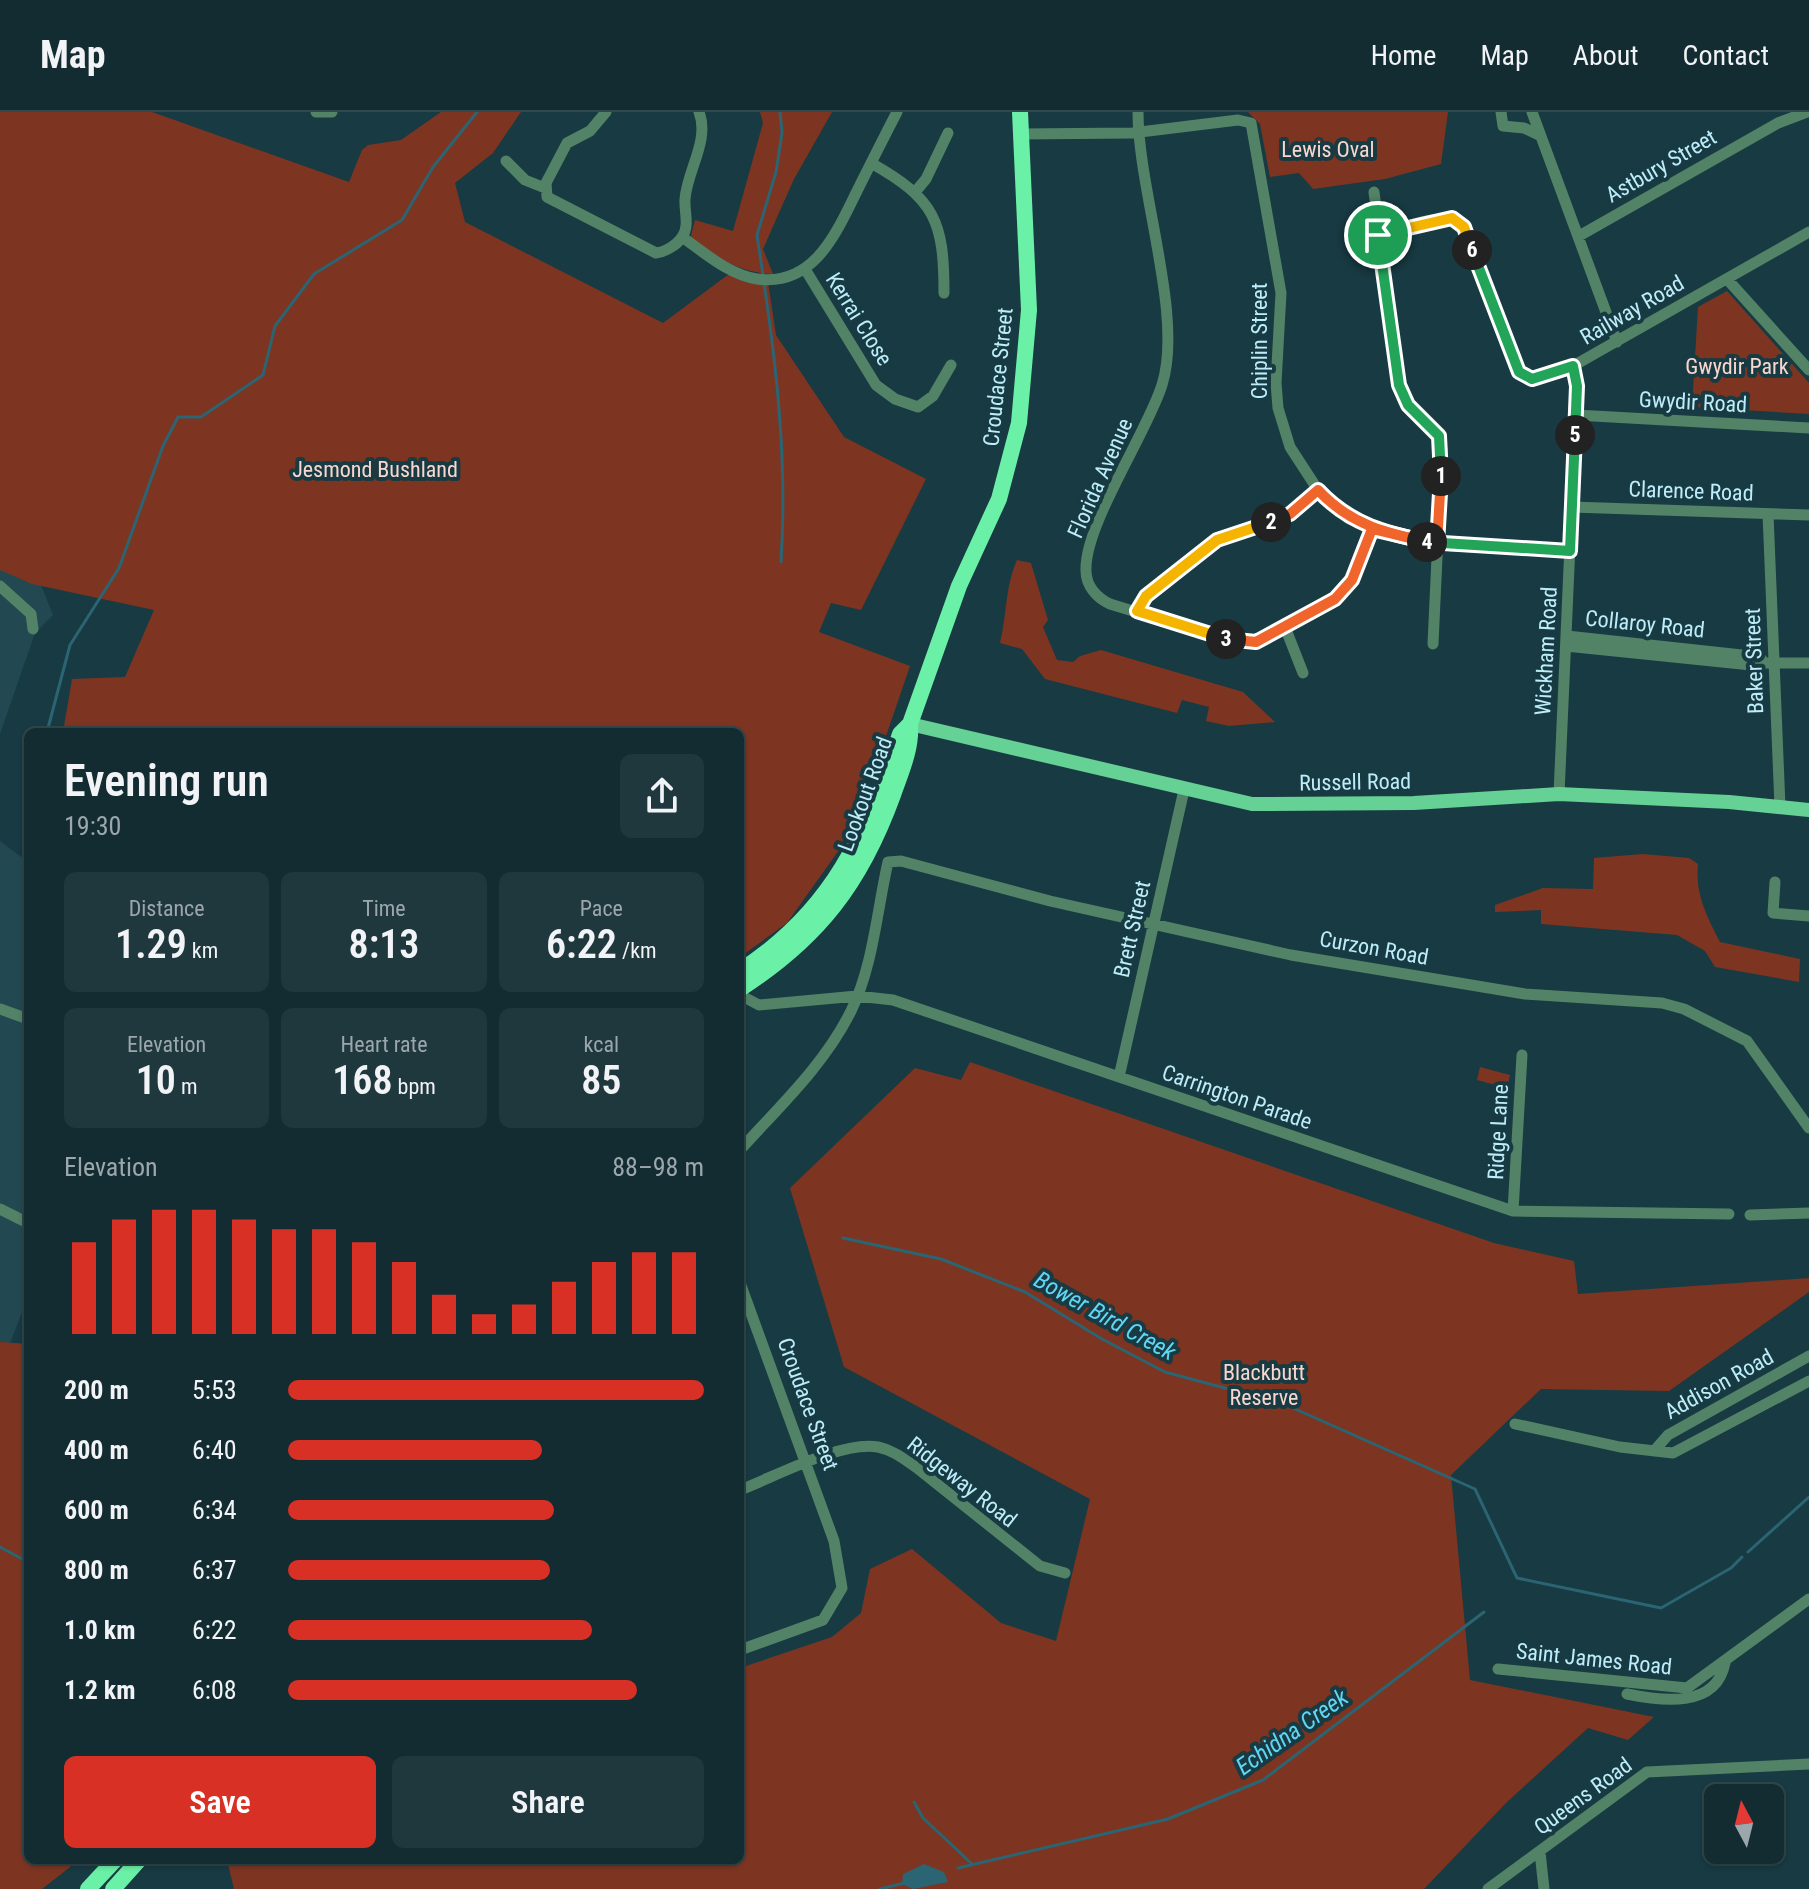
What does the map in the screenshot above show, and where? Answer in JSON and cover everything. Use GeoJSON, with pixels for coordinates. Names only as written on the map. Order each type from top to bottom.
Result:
{"type":"FeatureCollection","features":[{"type":"Feature","properties":{"kind":"highway","name":"Croudace Street"},"geometry":{"type":"LineString","coordinates":[[910,724],[959,586],[999,499],[1019,423],[1029,310],[1019,113]]}},
{"type":"Feature","properties":{"kind":"highway","name":"Lookout Road"},"geometry":{"type":"LineString","coordinates":[[744,986],[778,965],[832,911],[852,885],[877,837],[907,749],[910,724]]}},
{"type":"Feature","properties":{"kind":"highway","name":"Lookout Road"},"geometry":{"type":"LineString","coordinates":[[744,968],[796,928],[843,870],[863,835],[900,734],[910,724]]}},
{"type":"Feature","properties":{"kind":"highway"},"geometry":{"type":"LineString","coordinates":[[88,1889],[111,1864]]}},
{"type":"Feature","properties":{"kind":"highway"},"geometry":{"type":"LineString","coordinates":[[113,1889],[135,1864]]}},
{"type":"Feature","properties":{"kind":"main road","name":"Russell Road"},"geometry":{"type":"LineString","coordinates":[[910,724],[1184,790],[1262,805],[1414,803],[1559,794],[1809,810]]}},
{"type":"Feature","properties":{"kind":"main road"},"geometry":{"type":"LineString","coordinates":[[907,749],[923,737],[942,732]]}},
{"type":"Feature","properties":{"kind":"street"},"geometry":{"type":"LineString","coordinates":[[316,112],[332,112]]}},
{"type":"Feature","properties":{"kind":"street"},"geometry":{"type":"LineString","coordinates":[[606,112],[590,131],[567,143],[545,188],[550,201],[652,252],[664,251],[682,237],[686,222],[686,196],[703,126],[699,112]]}},
{"type":"Feature","properties":{"kind":"street"},"geometry":{"type":"LineString","coordinates":[[682,237],[731,270],[755,278],[781,278],[805,269],[830,245],[897,112]]}},
{"type":"Feature","properties":{"kind":"street","name":"Florida Avenue"},"geometry":{"type":"LineString","coordinates":[[1138,112],[1138,133],[1167,321],[1166,373],[1101,517],[1086,566],[1089,584],[1098,596],[1137,611],[1239,643],[1256,642],[1347,588],[1372,529]]}},
{"type":"Feature","properties":{"kind":"street"},"geometry":{"type":"LineString","coordinates":[[1501,112],[1503,126],[1524,128],[1541,136]]}},
{"type":"Feature","properties":{"kind":"street"},"geometry":{"type":"LineString","coordinates":[[1532,112],[1617,342]]}},
{"type":"Feature","properties":{"kind":"street","name":"Astbury Street"},"geometry":{"type":"LineString","coordinates":[[1579,236],[1778,123],[1807,112]]}},
{"type":"Feature","properties":{"kind":"street","name":"Chiplin Street"},"geometry":{"type":"LineString","coordinates":[[1138,133],[1238,120],[1248,121],[1255,129],[1282,308],[1276,383],[1278,408],[1290,447],[1318,490],[1349,519],[1372,529],[1437,544],[1570,551]]}},
{"type":"Feature","properties":{"kind":"street"},"geometry":{"type":"LineString","coordinates":[[916,191],[926,179],[948,133]]}},
{"type":"Feature","properties":{"kind":"street"},"geometry":{"type":"LineString","coordinates":[[1020,134],[1138,133]]}},
{"type":"Feature","properties":{"kind":"street"},"geometry":{"type":"LineString","coordinates":[[506,161],[530,184],[545,188]]}},
{"type":"Feature","properties":{"kind":"street"},"geometry":{"type":"LineString","coordinates":[[871,163],[916,191],[932,213],[942,238],[944,293]]}},
{"type":"Feature","properties":{"kind":"street"},"geometry":{"type":"LineString","coordinates":[[1374,192],[1399,385],[1408,405],[1433,428],[1440,440],[1433,644]]}},
{"type":"Feature","properties":{"kind":"street","name":"Railway Road"},"geometry":{"type":"LineString","coordinates":[[1378,235],[1444,219],[1458,221],[1464,227],[1519,372],[1532,379],[1573,366],[1809,232]]}},
{"type":"Feature","properties":{"kind":"street","name":"Kerrai Close"},"geometry":{"type":"LineString","coordinates":[[805,269],[863,366],[886,393],[918,407],[933,396],[951,365]]}},
{"type":"Feature","properties":{"kind":"street"},"geometry":{"type":"LineString","coordinates":[[1727,279],[1809,370]]}},
{"type":"Feature","properties":{"kind":"street","name":"Wickham Road"},"geometry":{"type":"LineString","coordinates":[[1559,794],[1576,415],[1577,380],[1573,366]]}},
{"type":"Feature","properties":{"kind":"street","name":"Gwydir Road"},"geometry":{"type":"LineString","coordinates":[[1576,415],[1809,428]]}},
{"type":"Feature","properties":{"kind":"street"},"geometry":{"type":"LineString","coordinates":[[1137,611],[1146,596],[1217,540],[1283,518],[1318,490]]}},
{"type":"Feature","properties":{"kind":"street","name":"Clarence Road"},"geometry":{"type":"LineString","coordinates":[[1572,507],[1809,515]]}},
{"type":"Feature","properties":{"kind":"street","name":"Baker Street"},"geometry":{"type":"LineString","coordinates":[[1768,514],[1769,663],[1780,807]]}},
{"type":"Feature","properties":{"kind":"street"},"geometry":{"type":"LineString","coordinates":[[0,586],[31,614],[33,629]]}},
{"type":"Feature","properties":{"kind":"street"},"geometry":{"type":"LineString","coordinates":[[1285,627],[1303,673]]}},
{"type":"Feature","properties":{"kind":"street","name":"Collaroy Road"},"geometry":{"type":"LineString","coordinates":[[1566,641],[1760,657],[1769,663],[1809,663]]}},
{"type":"Feature","properties":{"kind":"street","name":"Brett Street"},"geometry":{"type":"LineString","coordinates":[[1119,1077],[1184,790]]}},
{"type":"Feature","properties":{"kind":"street","name":"Curzon Road"},"geometry":{"type":"LineString","coordinates":[[857,996],[888,862],[901,861],[1050,901],[1291,955],[1525,994],[1662,1003],[1684,1009],[1747,1041],[1809,1128]]}},
{"type":"Feature","properties":{"kind":"street"},"geometry":{"type":"LineString","coordinates":[[1775,882],[1773,913],[1809,916]]}},
{"type":"Feature","properties":{"kind":"street"},"geometry":{"type":"LineString","coordinates":[[744,1145],[822,1056],[857,996]]}},
{"type":"Feature","properties":{"kind":"street","name":"Carrington Parade"},"geometry":{"type":"LineString","coordinates":[[744,997],[759,1005],[857,996],[893,1000],[1513,1211],[1729,1214]]}},
{"type":"Feature","properties":{"kind":"street"},"geometry":{"type":"LineString","coordinates":[[0,1009],[24,1018]]}},
{"type":"Feature","properties":{"kind":"street","name":"Ridge Lane"},"geometry":{"type":"LineString","coordinates":[[1513,1211],[1522,1055]]}},
{"type":"Feature","properties":{"kind":"street"},"geometry":{"type":"LineString","coordinates":[[0,1209],[24,1221]]}},
{"type":"Feature","properties":{"kind":"street"},"geometry":{"type":"LineString","coordinates":[[1750,1215],[1809,1213]]}},
{"type":"Feature","properties":{"kind":"street","name":"Croudace Street"},"geometry":{"type":"LineString","coordinates":[[744,1294],[834,1541],[842,1588],[823,1620],[744,1649]]}},
{"type":"Feature","properties":{"kind":"street","name":"Addison Road"},"geometry":{"type":"LineString","coordinates":[[1654,1451],[1668,1435],[1809,1356]]}},
{"type":"Feature","properties":{"kind":"street","name":"Addison Road"},"geometry":{"type":"LineString","coordinates":[[1515,1424],[1673,1453],[1809,1381]]}},
{"type":"Feature","properties":{"kind":"street","name":"Ridgeway Road"},"geometry":{"type":"LineString","coordinates":[[744,1488],[850,1448],[875,1446],[896,1453],[1040,1566],[1065,1573]]}},
{"type":"Feature","properties":{"kind":"street","name":"Saint James Road"},"geometry":{"type":"LineString","coordinates":[[1498,1669],[1683,1688],[1726,1662],[1809,1599]]}},
{"type":"Feature","properties":{"kind":"street","name":"Saint James Road"},"geometry":{"type":"LineString","coordinates":[[1627,1694],[1677,1701],[1689,1699],[1721,1675],[1726,1662]]}},
{"type":"Feature","properties":{"kind":"street","name":"Queens Road"},"geometry":{"type":"LineString","coordinates":[[1488,1889],[1647,1772],[1809,1764]]}},
{"type":"Feature","properties":{"kind":"street"},"geometry":{"type":"LineString","coordinates":[[1540,1852],[1544,1889]]}},
{"type":"Feature","properties":{"kind":"shaded area"},"geometry":{"type":"Polygon","coordinates":[[[0,483],[53,615],[35,633],[0,734],[0,483]]]}},
{"type":"Feature","properties":{"kind":"shaded area"},"geometry":{"type":"Polygon","coordinates":[[[0,841],[24,859],[24,1312],[0,1370],[0,841]]]}},
{"type":"Feature","properties":{"kind":"shaded area"},"geometry":{"type":"Polygon","coordinates":[[[924,1864],[944,1872],[948,1882],[913,1889],[902,1884],[903,1874],[924,1864]]]}},
{"type":"Feature","properties":{"kind":"green space","name":"Jesmond Bushland"},"geometry":{"type":"Polygon","coordinates":[[[0,112],[152,112],[349,182],[362,150],[368,145],[401,140],[441,112],[521,112],[493,153],[455,183],[465,222],[663,323],[729,274],[768,282],[776,335],[844,437],[926,479],[861,610],[831,603],[819,632],[910,666],[884,742],[839,850],[787,923],[744,954],[744,728],[64,728],[72,679],[125,677],[154,610],[32,584],[0,570],[0,112]]]}},
{"type":"Feature","properties":{"kind":"green space"},"geometry":{"type":"Polygon","coordinates":[[[760,112],[832,112],[794,179],[763,249],[773,274],[739,267],[690,239],[695,220],[733,231],[763,123],[760,112]]]}},
{"type":"Feature","properties":{"kind":"green space","name":"Lewis Oval"},"geometry":{"type":"Polygon","coordinates":[[[1248,112],[1448,112],[1441,164],[1385,179],[1313,189],[1299,173],[1270,177],[1260,124],[1248,112]]]}},
{"type":"Feature","properties":{"kind":"green space","name":"Gwydir Park"},"geometry":{"type":"Polygon","coordinates":[[[1727,291],[1809,383],[1809,414],[1692,407],[1698,307],[1727,291]]]}},
{"type":"Feature","properties":{"kind":"green space"},"geometry":{"type":"Polygon","coordinates":[[[1017,560],[1031,563],[1048,620],[1043,627],[1057,660],[1073,662],[1080,656],[1101,650],[1243,692],[1275,722],[1229,726],[1206,721],[1209,707],[1182,700],[1177,713],[1045,679],[1022,649],[1000,643],[1010,580],[1017,560]]]}},
{"type":"Feature","properties":{"kind":"green space"},"geometry":{"type":"Polygon","coordinates":[[[1643,854],[1689,858],[1698,864],[1700,895],[1720,942],[1800,959],[1799,982],[1715,967],[1705,951],[1677,935],[1541,924],[1541,910],[1495,912],[1495,905],[1543,888],[1593,889],[1594,858],[1643,854]]]}},
{"type":"Feature","properties":{"kind":"green space","name":"Blackbutt Reserve"},"geometry":{"type":"Polygon","coordinates":[[[970,1062],[1494,1243],[1574,1261],[1578,1294],[1809,1278],[1809,1292],[1669,1391],[1541,1389],[1451,1475],[1470,1680],[1654,1717],[1628,1740],[1588,1728],[1507,1802],[1424,1889],[234,1889],[228,1864],[744,1864],[744,1667],[832,1637],[861,1613],[870,1569],[912,1549],[1001,1623],[1056,1641],[1090,1499],[844,1367],[790,1188],[915,1068],[961,1080],[970,1062]]]}},
{"type":"Feature","properties":{"kind":"green space"},"geometry":{"type":"Polygon","coordinates":[[[1480,1067],[1510,1075],[1507,1088],[1477,1080],[1480,1067]]]}},
{"type":"Feature","properties":{"kind":"green space"},"geometry":{"type":"Polygon","coordinates":[[[0,1342],[24,1344],[24,1864],[74,1864],[42,1889],[0,1889],[0,1342]]]}},
{"type":"Feature","properties":{"kind":"waterway"},"geometry":{"type":"LineString","coordinates":[[48,728],[70,645],[119,568],[163,446],[178,417],[201,417],[263,375],[275,326],[314,274],[402,220],[433,167],[477,112]]}},
{"type":"Feature","properties":{"kind":"waterway"},"geometry":{"type":"LineString","coordinates":[[763,275],[757,235],[776,172],[782,133],[780,112]]}},
{"type":"Feature","properties":{"kind":"waterway"},"geometry":{"type":"LineString","coordinates":[[764,283],[780,422],[783,492],[781,562]]}},
{"type":"Feature","properties":{"kind":"waterway","name":"Bower Bird Creek"},"geometry":{"type":"LineString","coordinates":[[843,1238],[941,1259],[1025,1292],[1102,1339],[1165,1372],[1284,1404],[1475,1489],[1517,1578],[1661,1608],[1731,1568],[1742,1557]]}},
{"type":"Feature","properties":{"kind":"waterway","name":"Bower Bird Creek"},"geometry":{"type":"LineString","coordinates":[[1748,1552],[1809,1497]]}},
{"type":"Feature","properties":{"kind":"waterway"},"geometry":{"type":"LineString","coordinates":[[0,1547],[24,1560]]}},
{"type":"Feature","properties":{"kind":"waterway","name":"Echidna Creek"},"geometry":{"type":"LineString","coordinates":[[958,1868],[1168,1819],[1263,1780],[1484,1612]]}},
{"type":"Feature","properties":{"kind":"waterway"},"geometry":{"type":"LineString","coordinates":[[914,1802],[923,1818],[971,1863]]}},
{"type":"Feature","properties":{"kind":"waterway","name":"Echidna Creek"},"geometry":{"type":"LineString","coordinates":[[880,1889],[904,1883]]}},
{"type":"Feature","properties":{"kind":"route"},"geometry":{"type":"LineString","coordinates":[[1378,235],[1396,373],[1402,396],[1420,419],[1433,428],[1442,449],[1437,544],[1384,533],[1349,519],[1318,490],[1283,518],[1237,530],[1217,540],[1146,596],[1137,611],[1231,641],[1256,642],[1342,594],[1352,580],[1372,529],[1384,533],[1437,544],[1452,546],[1570,551],[1577,386],[1573,366],[1532,379],[1524,377],[1515,367],[1464,227],[1458,221],[1444,219],[1378,235]]}}]}
